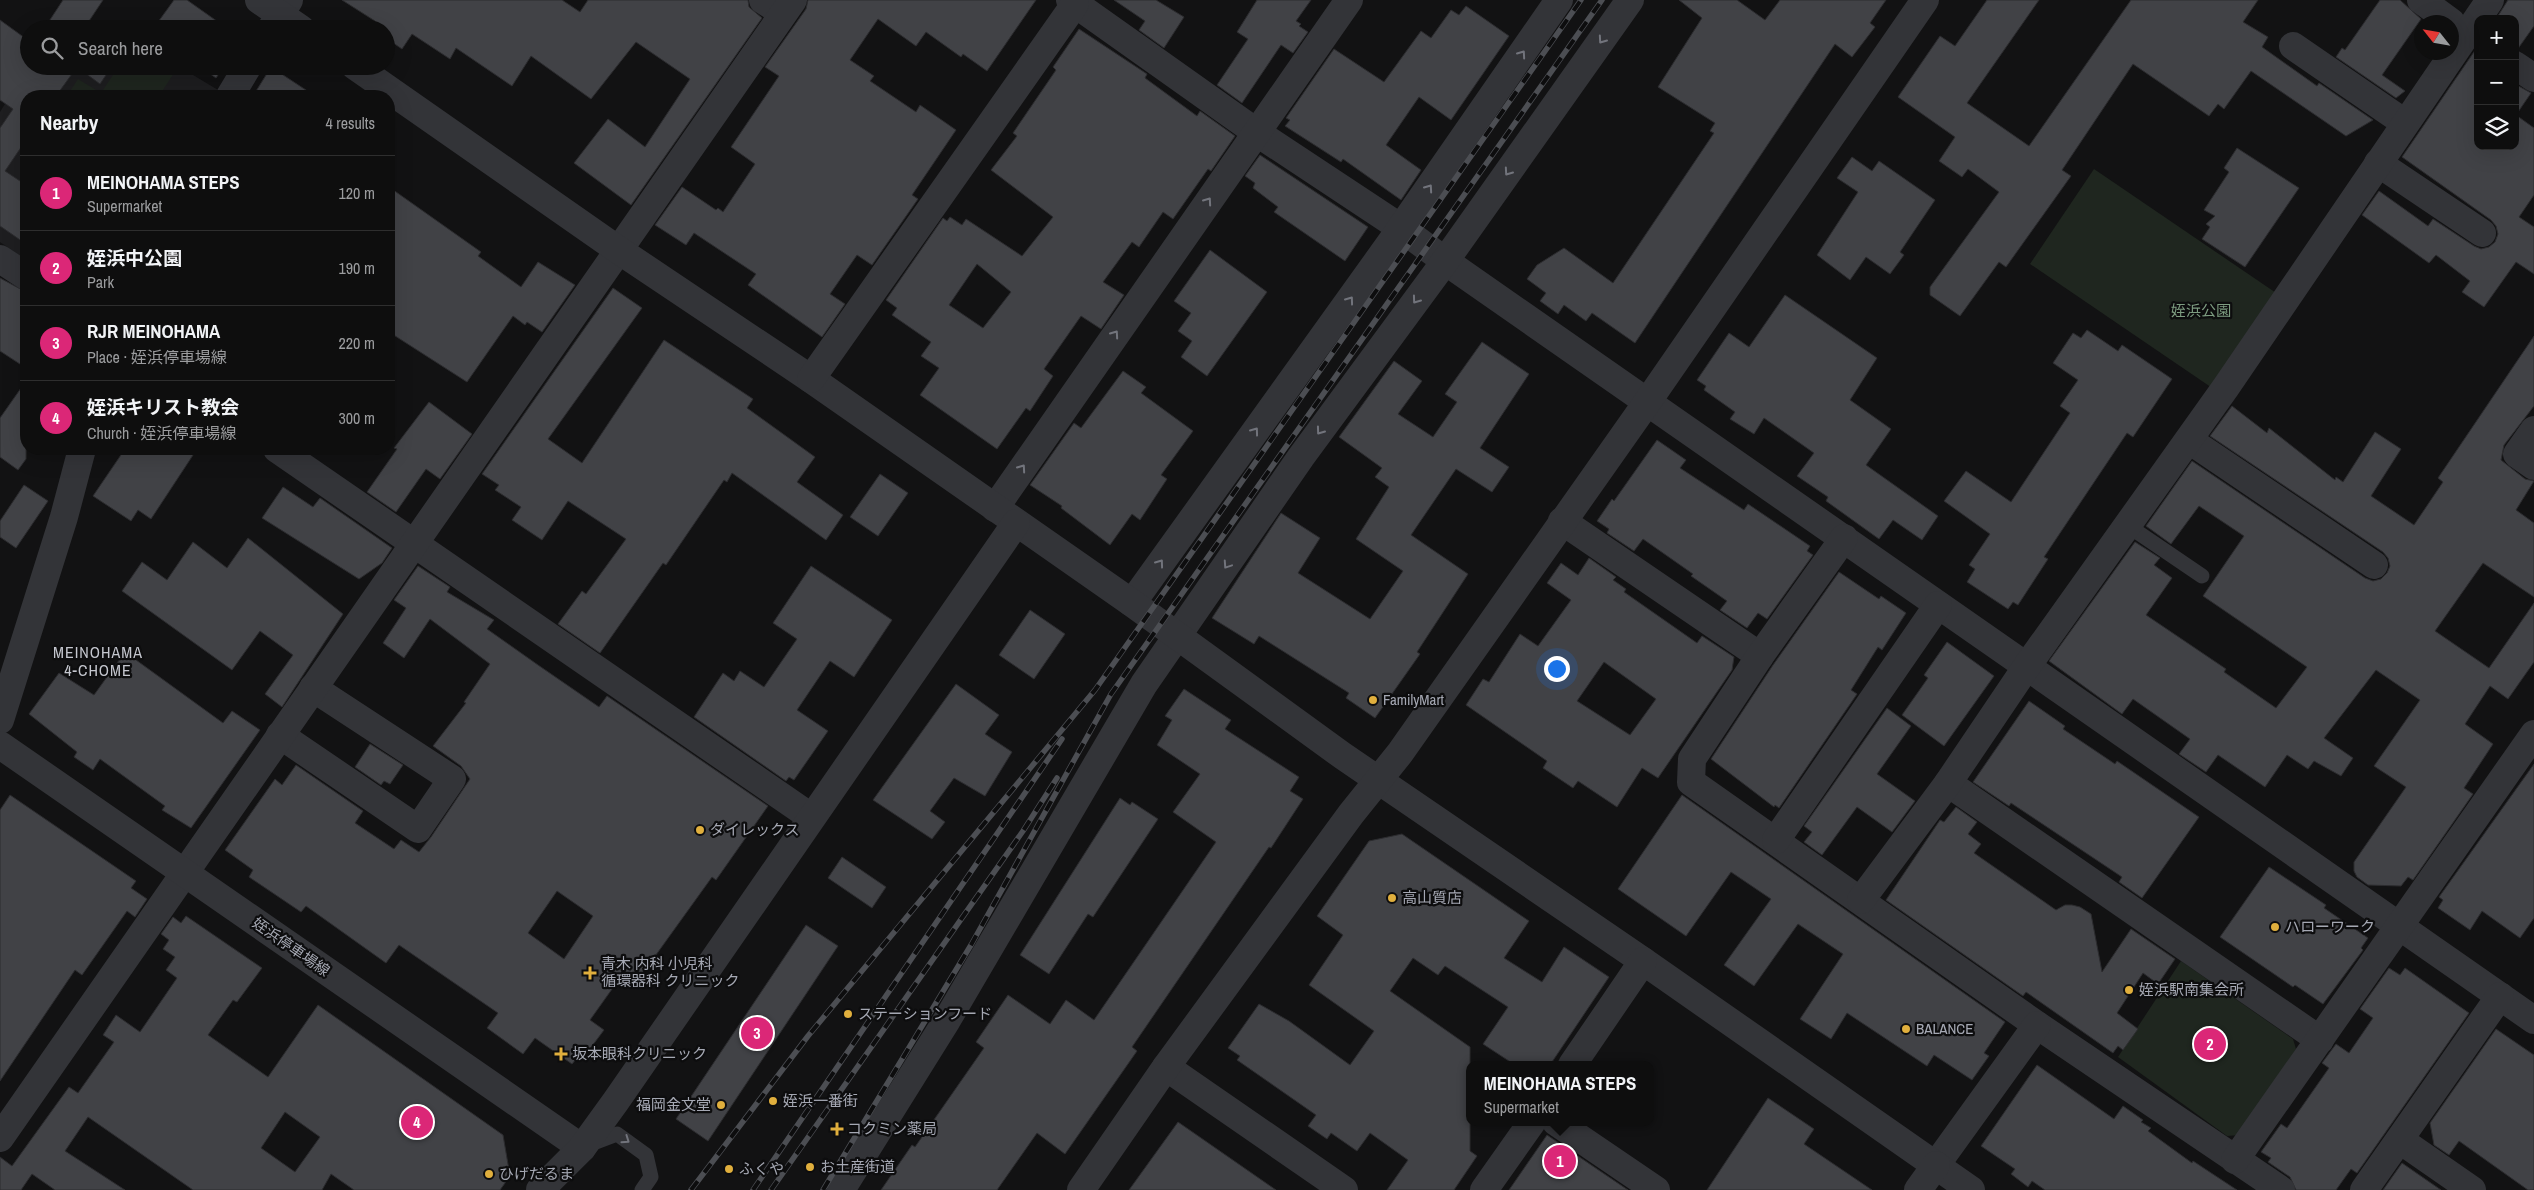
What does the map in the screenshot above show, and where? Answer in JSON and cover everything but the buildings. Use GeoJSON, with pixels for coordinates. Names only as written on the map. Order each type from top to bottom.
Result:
{"type":"FeatureCollection","features":[{"type":"Feature","properties":{"kind":"street"},"geometry":{"type":"LineString","coordinates":[[540,1190],[582,1148],[811,817],[1005,515],[1256,132],[1349,0]]}},
{"type":"Feature","properties":{"kind":"street"},"geometry":{"type":"LineString","coordinates":[[1132,603],[1401,228],[1559,0]]}},
{"type":"Feature","properties":{"kind":"street"},"geometry":{"type":"LineString","coordinates":[[841,1190],[947,1020],[1139,692],[1301,457],[1445,261],[1630,0]]}},
{"type":"Feature","properties":{"kind":"street"},"geometry":{"type":"LineString","coordinates":[[1080,1190],[1166,1067],[1378,779],[1400,753],[1648,401],[1925,0]]}},
{"type":"Feature","properties":{"kind":"street"},"geometry":{"type":"LineString","coordinates":[[2421,0],[2462,30]]}},
{"type":"Feature","properties":{"kind":"street"},"geometry":{"type":"LineString","coordinates":[[1861,900],[1948,783],[2027,666],[2188,440],[2405,124],[2462,30],[2490,0]]}},
{"type":"Feature","properties":{"kind":"street"},"geometry":{"type":"LineString","coordinates":[[811,380],[1073,2],[1256,132],[1401,228],[1445,261],[2534,1020]]}},
{"type":"Feature","properties":{"kind":"street"},"geometry":{"type":"LineString","coordinates":[[0,1138],[617,249],[780,4]]}},
{"type":"Feature","properties":{"kind":"street"},"geometry":{"type":"LineString","coordinates":[[2294,46],[2405,124]]}},
{"type":"Feature","properties":{"kind":"street"},"geometry":{"type":"LineString","coordinates":[[2519,69],[2534,78]]}},
{"type":"Feature","properties":{"kind":"street"},"geometry":{"type":"LineString","coordinates":[[234,90],[243,75]]}},
{"type":"Feature","properties":{"kind":"street"},"geometry":{"type":"LineString","coordinates":[[368,75],[389,90]]}},
{"type":"Feature","properties":{"kind":"street"},"geometry":{"type":"LineString","coordinates":[[395,94],[1132,603],[1176,637],[1378,779],[1971,1190]]}},
{"type":"Feature","properties":{"kind":"street"},"geometry":{"type":"LineString","coordinates":[[2378,163],[2482,233]]}},
{"type":"Feature","properties":{"kind":"street"},"geometry":{"type":"LineString","coordinates":[[0,258],[20,272]]}},
{"type":"Feature","properties":{"kind":"street"},"geometry":{"type":"LineString","coordinates":[[2534,430],[2517,454],[2534,466]]}},
{"type":"Feature","properties":{"kind":"street"},"geometry":{"type":"LineString","coordinates":[[2188,440],[2374,565]]}},
{"type":"Feature","properties":{"kind":"street"},"geometry":{"type":"LineString","coordinates":[[0,720],[64,517],[80,455]]}},
{"type":"Feature","properties":{"kind":"street"},"geometry":{"type":"LineString","coordinates":[[287,455],[811,817]]}},
{"type":"Feature","properties":{"kind":"street"},"geometry":{"type":"LineString","coordinates":[[1562,521],[1760,656]]}},
{"type":"Feature","properties":{"kind":"street"},"geometry":{"type":"LineString","coordinates":[[1844,538],[1760,656],[1692,759],[1691,782],[2037,1025],[2280,1190]]}},
{"type":"Feature","properties":{"kind":"street"},"geometry":{"type":"LineString","coordinates":[[1776,840],[1938,605]]}},
{"type":"Feature","properties":{"kind":"street"},"geometry":{"type":"LineString","coordinates":[[280,735],[418,830],[452,780],[313,688]]}},
{"type":"Feature","properties":{"kind":"street"},"geometry":{"type":"LineString","coordinates":[[2235,1160],[2534,734]]}},
{"type":"Feature","properties":{"kind":"street","name":"姪浜停車場線"},"geometry":{"type":"LineString","coordinates":[[0,745],[582,1148]]}},
{"type":"Feature","properties":{"kind":"street"},"geometry":{"type":"LineString","coordinates":[[1948,783],[2320,1040]]}},
{"type":"Feature","properties":{"kind":"street"},"geometry":{"type":"LineString","coordinates":[[1575,1061],[1643,961]]}},
{"type":"Feature","properties":{"kind":"street"},"geometry":{"type":"LineString","coordinates":[[2364,1190],[2500,996]]}},
{"type":"Feature","properties":{"kind":"street"},"geometry":{"type":"LineString","coordinates":[[1918,1190],[2037,1025]]}},
{"type":"Feature","properties":{"kind":"street"},"geometry":{"type":"LineString","coordinates":[[1166,1067],[1344,1190]]}},
{"type":"Feature","properties":{"kind":"street"},"geometry":{"type":"LineString","coordinates":[[1484,1190],[1529,1126]]}},
{"type":"Feature","properties":{"kind":"street"},"geometry":{"type":"LineString","coordinates":[[1562,1126],[1656,1190]]}},
{"type":"Feature","properties":{"kind":"street"},"geometry":{"type":"LineString","coordinates":[[2400,1140],[2472,1190]]}},
{"type":"Feature","properties":{"kind":"street"},"geometry":{"type":"LineString","coordinates":[[566,1190],[582,1148]]}},
{"type":"Feature","properties":{"kind":"lane"},"geometry":{"type":"LineString","coordinates":[[2127,524],[2202,576]]}},
{"type":"Feature","properties":{"kind":"lane"},"geometry":{"type":"LineString","coordinates":[[582,1148],[616,1134],[646,1155],[651,1177],[642,1190]]}},
{"type":"Feature","properties":{"kind":"shaded area"},"geometry":{"type":"Polygon","coordinates":[[[23,75],[193,75],[218,90],[20,90],[20,256],[0,242],[0,112],[23,75]]]}},
{"type":"Feature","properties":{"kind":"green space"},"geometry":{"type":"Polygon","coordinates":[[[113,75],[173,75],[163,90],[103,90],[113,75]]]}},
{"type":"Feature","properties":{"kind":"green space"},"geometry":{"type":"Polygon","coordinates":[[[78,79],[96,90],[71,90],[78,79]]]}},
{"type":"Feature","properties":{"kind":"green space","name":"姪浜公園"},"geometry":{"type":"Polygon","coordinates":[[[2094,169],[2285,299],[2221,394],[2030,264],[2094,169]]]}},
{"type":"Feature","properties":{"kind":"green space"},"geometry":{"type":"Polygon","coordinates":[[[2181,961],[2293,1039],[2296,1049],[2240,1135],[2227,1136],[2118,1057],[2181,961]]]}},
{"type":"Feature","properties":{"kind":"railway"},"geometry":{"type":"LineString","coordinates":[[691,1190],[808,1036],[1095,690],[1581,0]]}},
{"type":"Feature","properties":{"kind":"railway"},"geometry":{"type":"LineString","coordinates":[[823,1190],[971,945],[1111,694],[1602,0]]}},
{"type":"Feature","properties":{"kind":"railway"},"geometry":{"type":"LineString","coordinates":[[753,1190],[1062,739]]}},
{"type":"Feature","properties":{"kind":"railway"},"geometry":{"type":"LineString","coordinates":[[771,1190],[1023,831],[1057,778]]}},
{"type":"Feature","properties":{"kind":"place","name":"FamilyMart"},"geometry":{"type":"Point","coordinates":[1373,700]}},
{"type":"Feature","properties":{"kind":"place","name":"ダイレックス"},"geometry":{"type":"Point","coordinates":[700,830]}},
{"type":"Feature","properties":{"kind":"place","name":"高山質店"},"geometry":{"type":"Point","coordinates":[1392,898]}},
{"type":"Feature","properties":{"kind":"place","name":"ハローワーク"},"geometry":{"type":"Point","coordinates":[2275,927]}},
{"type":"Feature","properties":{"kind":"place","name":"青木 内科 小児科 循環器科 クリニック"},"geometry":{"type":"Point","coordinates":[590,973]}},
{"type":"Feature","properties":{"kind":"place","name":"姪浜駅南集会所"},"geometry":{"type":"Point","coordinates":[2129,990]}},
{"type":"Feature","properties":{"kind":"place","name":"ステーションフード"},"geometry":{"type":"Point","coordinates":[848,1014]}},
{"type":"Feature","properties":{"kind":"place","name":"BALANCE"},"geometry":{"type":"Point","coordinates":[1906,1029]}},
{"type":"Feature","properties":{"kind":"place","name":"RJR MEINOHAMA"},"geometry":{"type":"Point","coordinates":[757,1033]}},
{"type":"Feature","properties":{"kind":"place","name":"姪浜中公園"},"geometry":{"type":"Point","coordinates":[2210,1044]}},
{"type":"Feature","properties":{"kind":"place","name":"坂本眼科クリニック"},"geometry":{"type":"Point","coordinates":[561,1054]}},
{"type":"Feature","properties":{"kind":"place","name":"姪浜一番街"},"geometry":{"type":"Point","coordinates":[773,1101]}},
{"type":"Feature","properties":{"kind":"place","name":"福岡金文堂"},"geometry":{"type":"Point","coordinates":[721,1105]}},
{"type":"Feature","properties":{"kind":"place","name":"姪浜キリスト教会"},"geometry":{"type":"Point","coordinates":[417,1122]}},
{"type":"Feature","properties":{"kind":"place","name":"コクミン薬局"},"geometry":{"type":"Point","coordinates":[837,1129]}},
{"type":"Feature","properties":{"kind":"place","name":"MEINOHAMA STEPS"},"geometry":{"type":"Point","coordinates":[1560,1161]}},
{"type":"Feature","properties":{"kind":"place","name":"お土産街道"},"geometry":{"type":"Point","coordinates":[810,1167]}},
{"type":"Feature","properties":{"kind":"place","name":"ふくや"},"geometry":{"type":"Point","coordinates":[729,1169]}},
{"type":"Feature","properties":{"kind":"place","name":"ひげだるま"},"geometry":{"type":"Point","coordinates":[489,1174]}},
{"type":"Feature","properties":{"kind":"district","name":"MEINOHAMA 4-CHOME"},"geometry":{"type":"Point","coordinates":[98,661]}}]}
